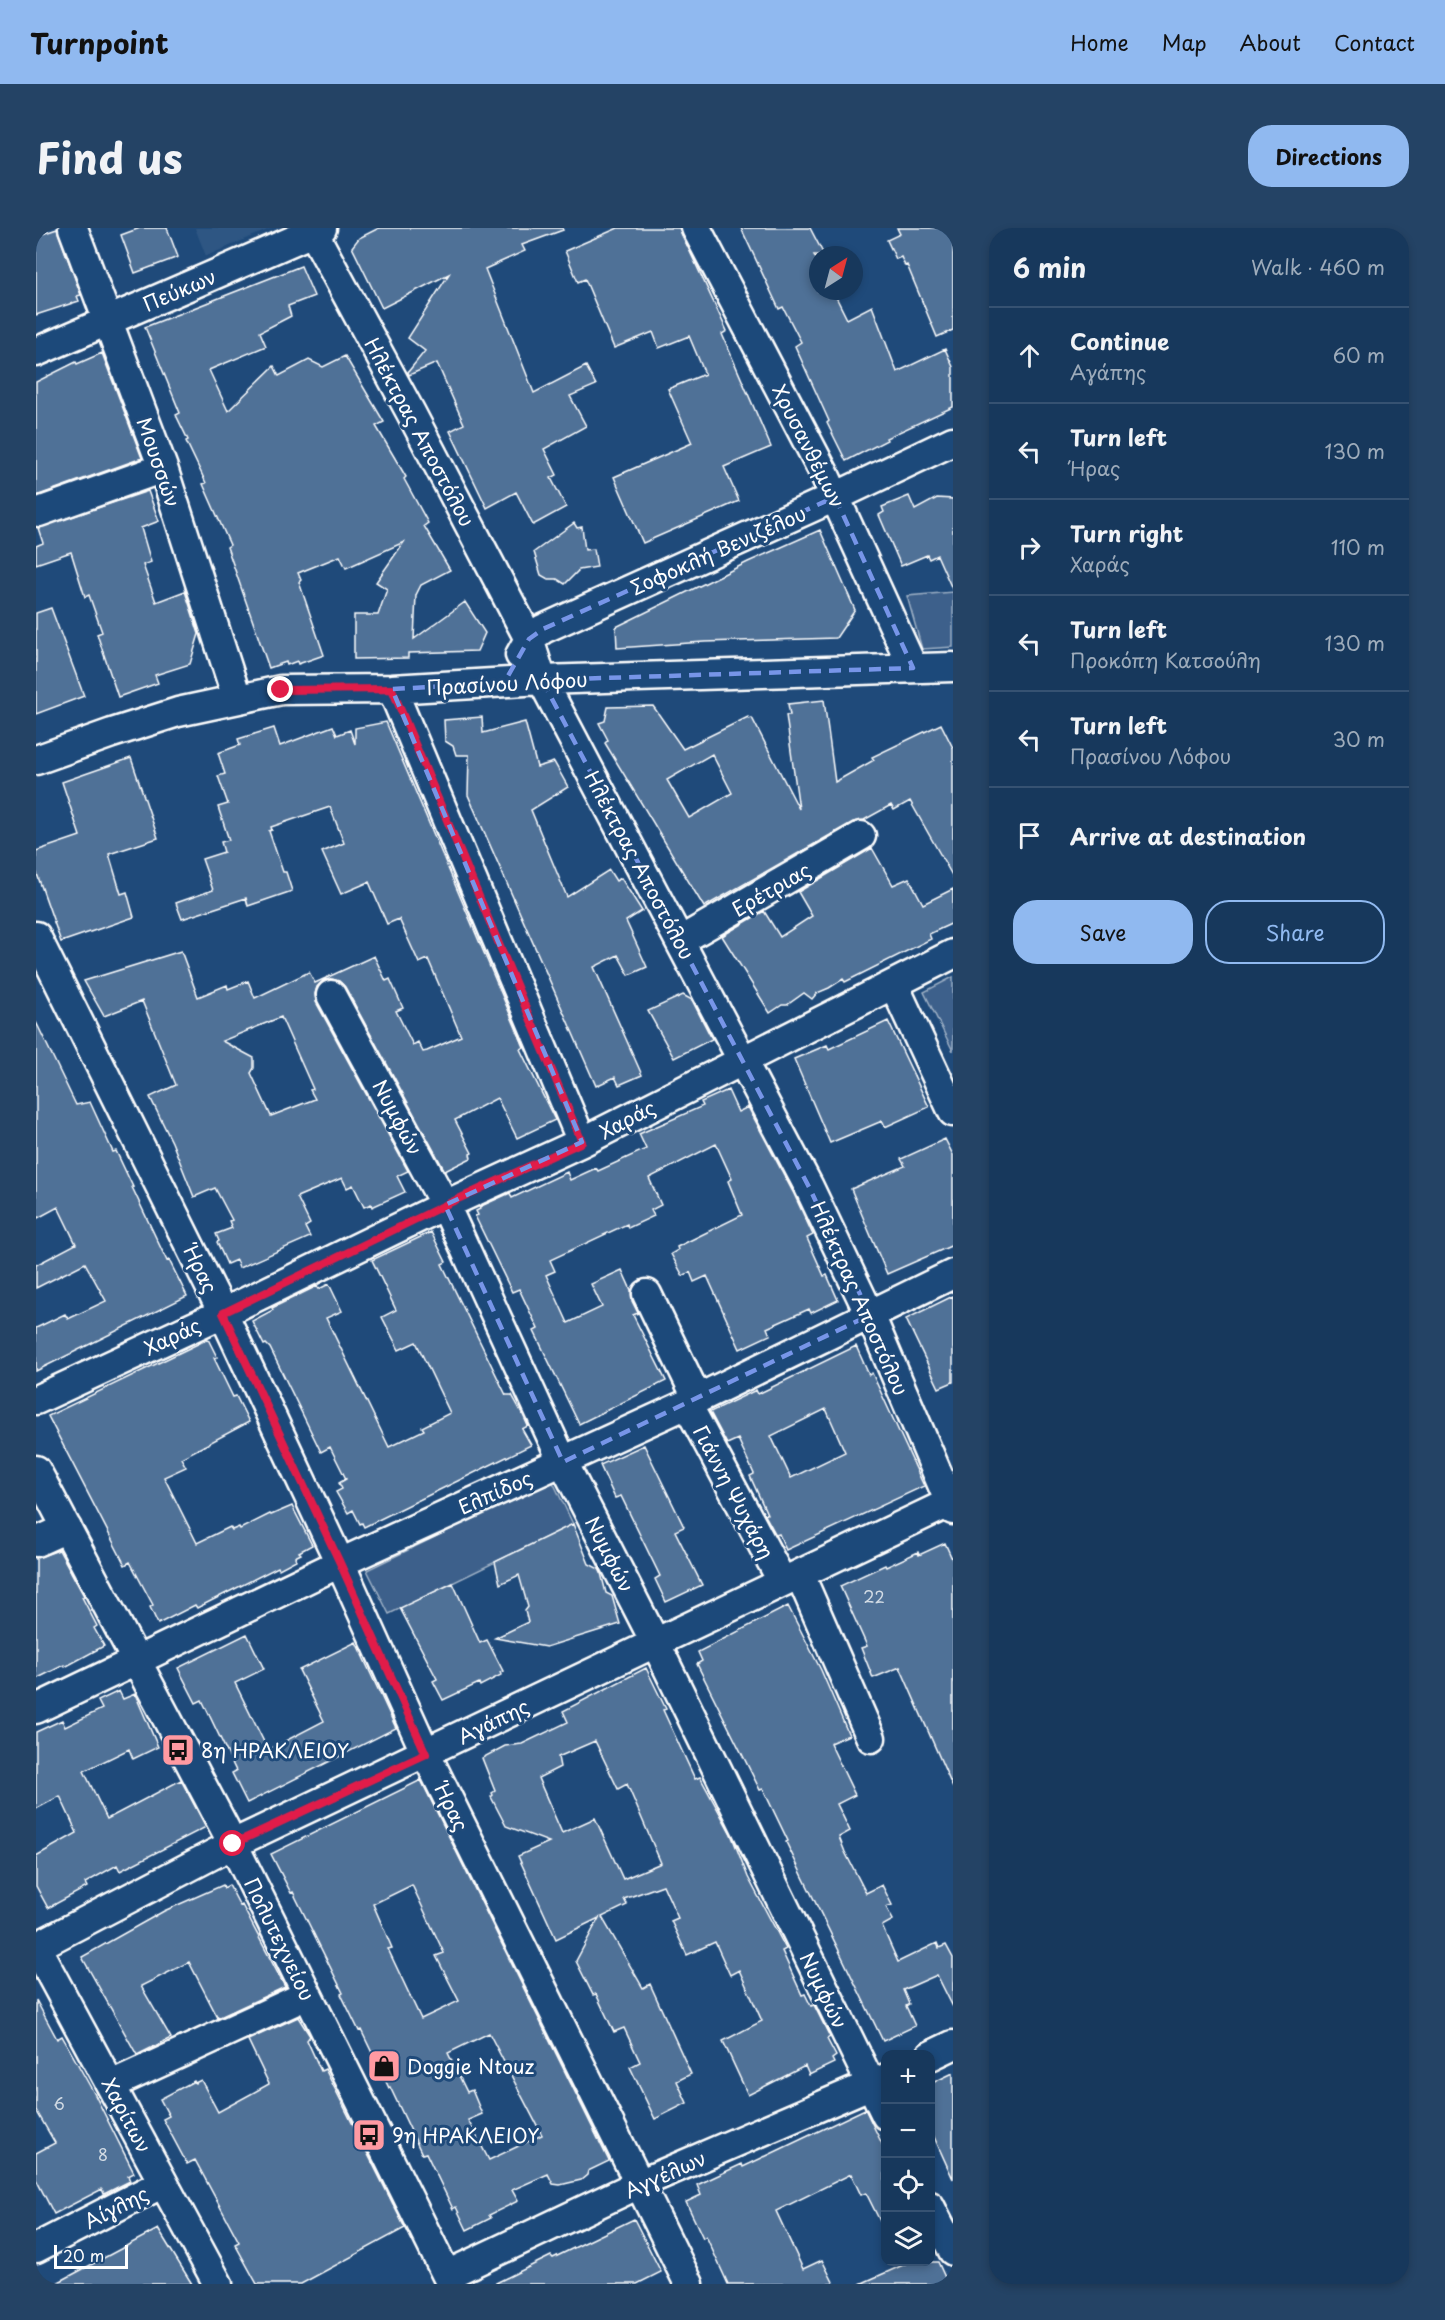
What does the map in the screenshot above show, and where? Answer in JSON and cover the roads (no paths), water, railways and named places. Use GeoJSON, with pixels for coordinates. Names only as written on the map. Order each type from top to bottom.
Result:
{"type":"FeatureCollection","features":[{"type":"Feature","properties":{"kind":"street","name":"Μουσσών"},"geometry":{"type":"LineString","coordinates":[[73,228],[163,468],[237,698]]}},
{"type":"Feature","properties":{"kind":"street","name":"Χρυσανθέμων"},"geometry":{"type":"LineString","coordinates":[[696,228],[835,497],[913,668]]}},
{"type":"Feature","properties":{"kind":"street","name":"Πεύκων"},"geometry":{"type":"LineString","coordinates":[[36,352],[315,229]]}},
{"type":"Feature","properties":{"kind":"street","name":"Ηλέκτρας Αποστόλου"},"geometry":{"type":"LineString","coordinates":[[315,229],[529,639],[542,680],[809,1187],[870,1315],[952,1504]]}},
{"type":"Feature","properties":{"kind":"street","name":"Σοφοκλή Βενιζέλου"},"geometry":{"type":"LineString","coordinates":[[504,683],[529,639],[543,629],[953,441]]}},
{"type":"Feature","properties":{"kind":"street"},"geometry":{"type":"LineString","coordinates":[[39,512],[163,468]]}},
{"type":"Feature","properties":{"kind":"street","name":"Πρασίνου Λόφου"},"geometry":{"type":"LineString","coordinates":[[36,760],[112,732],[178,712],[281,690],[392,689],[542,680],[913,668],[952,669]]}},
{"type":"Feature","properties":{"kind":"street"},"geometry":{"type":"LineString","coordinates":[[392,689],[582,1142]]}},
{"type":"Feature","properties":{"kind":"street","name":"Ερέτριας"},"geometry":{"type":"LineString","coordinates":[[680,941],[861,836]]}},
{"type":"Feature","properties":{"kind":"street","name":"Ήρας"},"geometry":{"type":"LineString","coordinates":[[36,936],[223,1313],[426,1754],[689,2284]]}},
{"type":"Feature","properties":{"kind":"street","name":"Χαράς"},"geometry":{"type":"LineString","coordinates":[[36,1400],[582,1142],[953,954]]}},
{"type":"Feature","properties":{"kind":"street"},"geometry":{"type":"LineString","coordinates":[[894,985],[953,1112]]}},
{"type":"Feature","properties":{"kind":"street","name":"Νυμφών"},"geometry":{"type":"LineString","coordinates":[[332,995],[445,1205],[563,1461],[878,2082],[883,2104]]}},
{"type":"Feature","properties":{"kind":"street","name":"Ελπίδος"},"geometry":{"type":"LineString","coordinates":[[36,1709],[340,1563],[692,1401],[953,1274]]}},
{"type":"Feature","properties":{"kind":"street","name":"Γιάννη Ψυχάρη"},"geometry":{"type":"LineString","coordinates":[[647,1294],[692,1401],[791,1578],[871,1738]]}},
{"type":"Feature","properties":{"kind":"street","name":"Πολυτεχνείου"},"geometry":{"type":"LineString","coordinates":[[36,1470],[233,1844],[449,2280]]}},
{"type":"Feature","properties":{"kind":"street","name":"Αγάπης"},"geometry":{"type":"LineString","coordinates":[[36,1947],[233,1844],[426,1754],[791,1578],[952,1504]]}},
{"type":"Feature","properties":{"kind":"street"},"geometry":{"type":"LineString","coordinates":[[36,1542],[67,1528]]}},
{"type":"Feature","properties":{"kind":"street","name":"Χαρίτων"},"geometry":{"type":"LineString","coordinates":[[36,1947],[218,2284]]}},
{"type":"Feature","properties":{"kind":"street"},"geometry":{"type":"LineString","coordinates":[[111,2085],[307,1995]]}},
{"type":"Feature","properties":{"kind":"street"},"geometry":{"type":"LineString","coordinates":[[935,2054],[953,2045]]}},
{"type":"Feature","properties":{"kind":"street","name":"Αγγέλων"},"geometry":{"type":"LineString","coordinates":[[449,2280],[639,2184],[878,2082]]}},
{"type":"Feature","properties":{"kind":"street","name":"Αίγλης"},"geometry":{"type":"LineString","coordinates":[[36,2248],[163,2183]]}},
{"type":"Feature","properties":{"kind":"street"},"geometry":{"type":"LineString","coordinates":[[934,2212],[953,2251]]}},
{"type":"Feature","properties":{"kind":"place","name":"8η ΗΡΑΚΛΕΙΟΥ"},"geometry":{"type":"Point","coordinates":[178,1750]}},
{"type":"Feature","properties":{"kind":"place","name":"Doggie Ntouz"},"geometry":{"type":"Point","coordinates":[384,2066]}},
{"type":"Feature","properties":{"kind":"place","name":"9η ΗΡΑΚΛΕΙΟΥ"},"geometry":{"type":"Point","coordinates":[369,2135]}}]}
